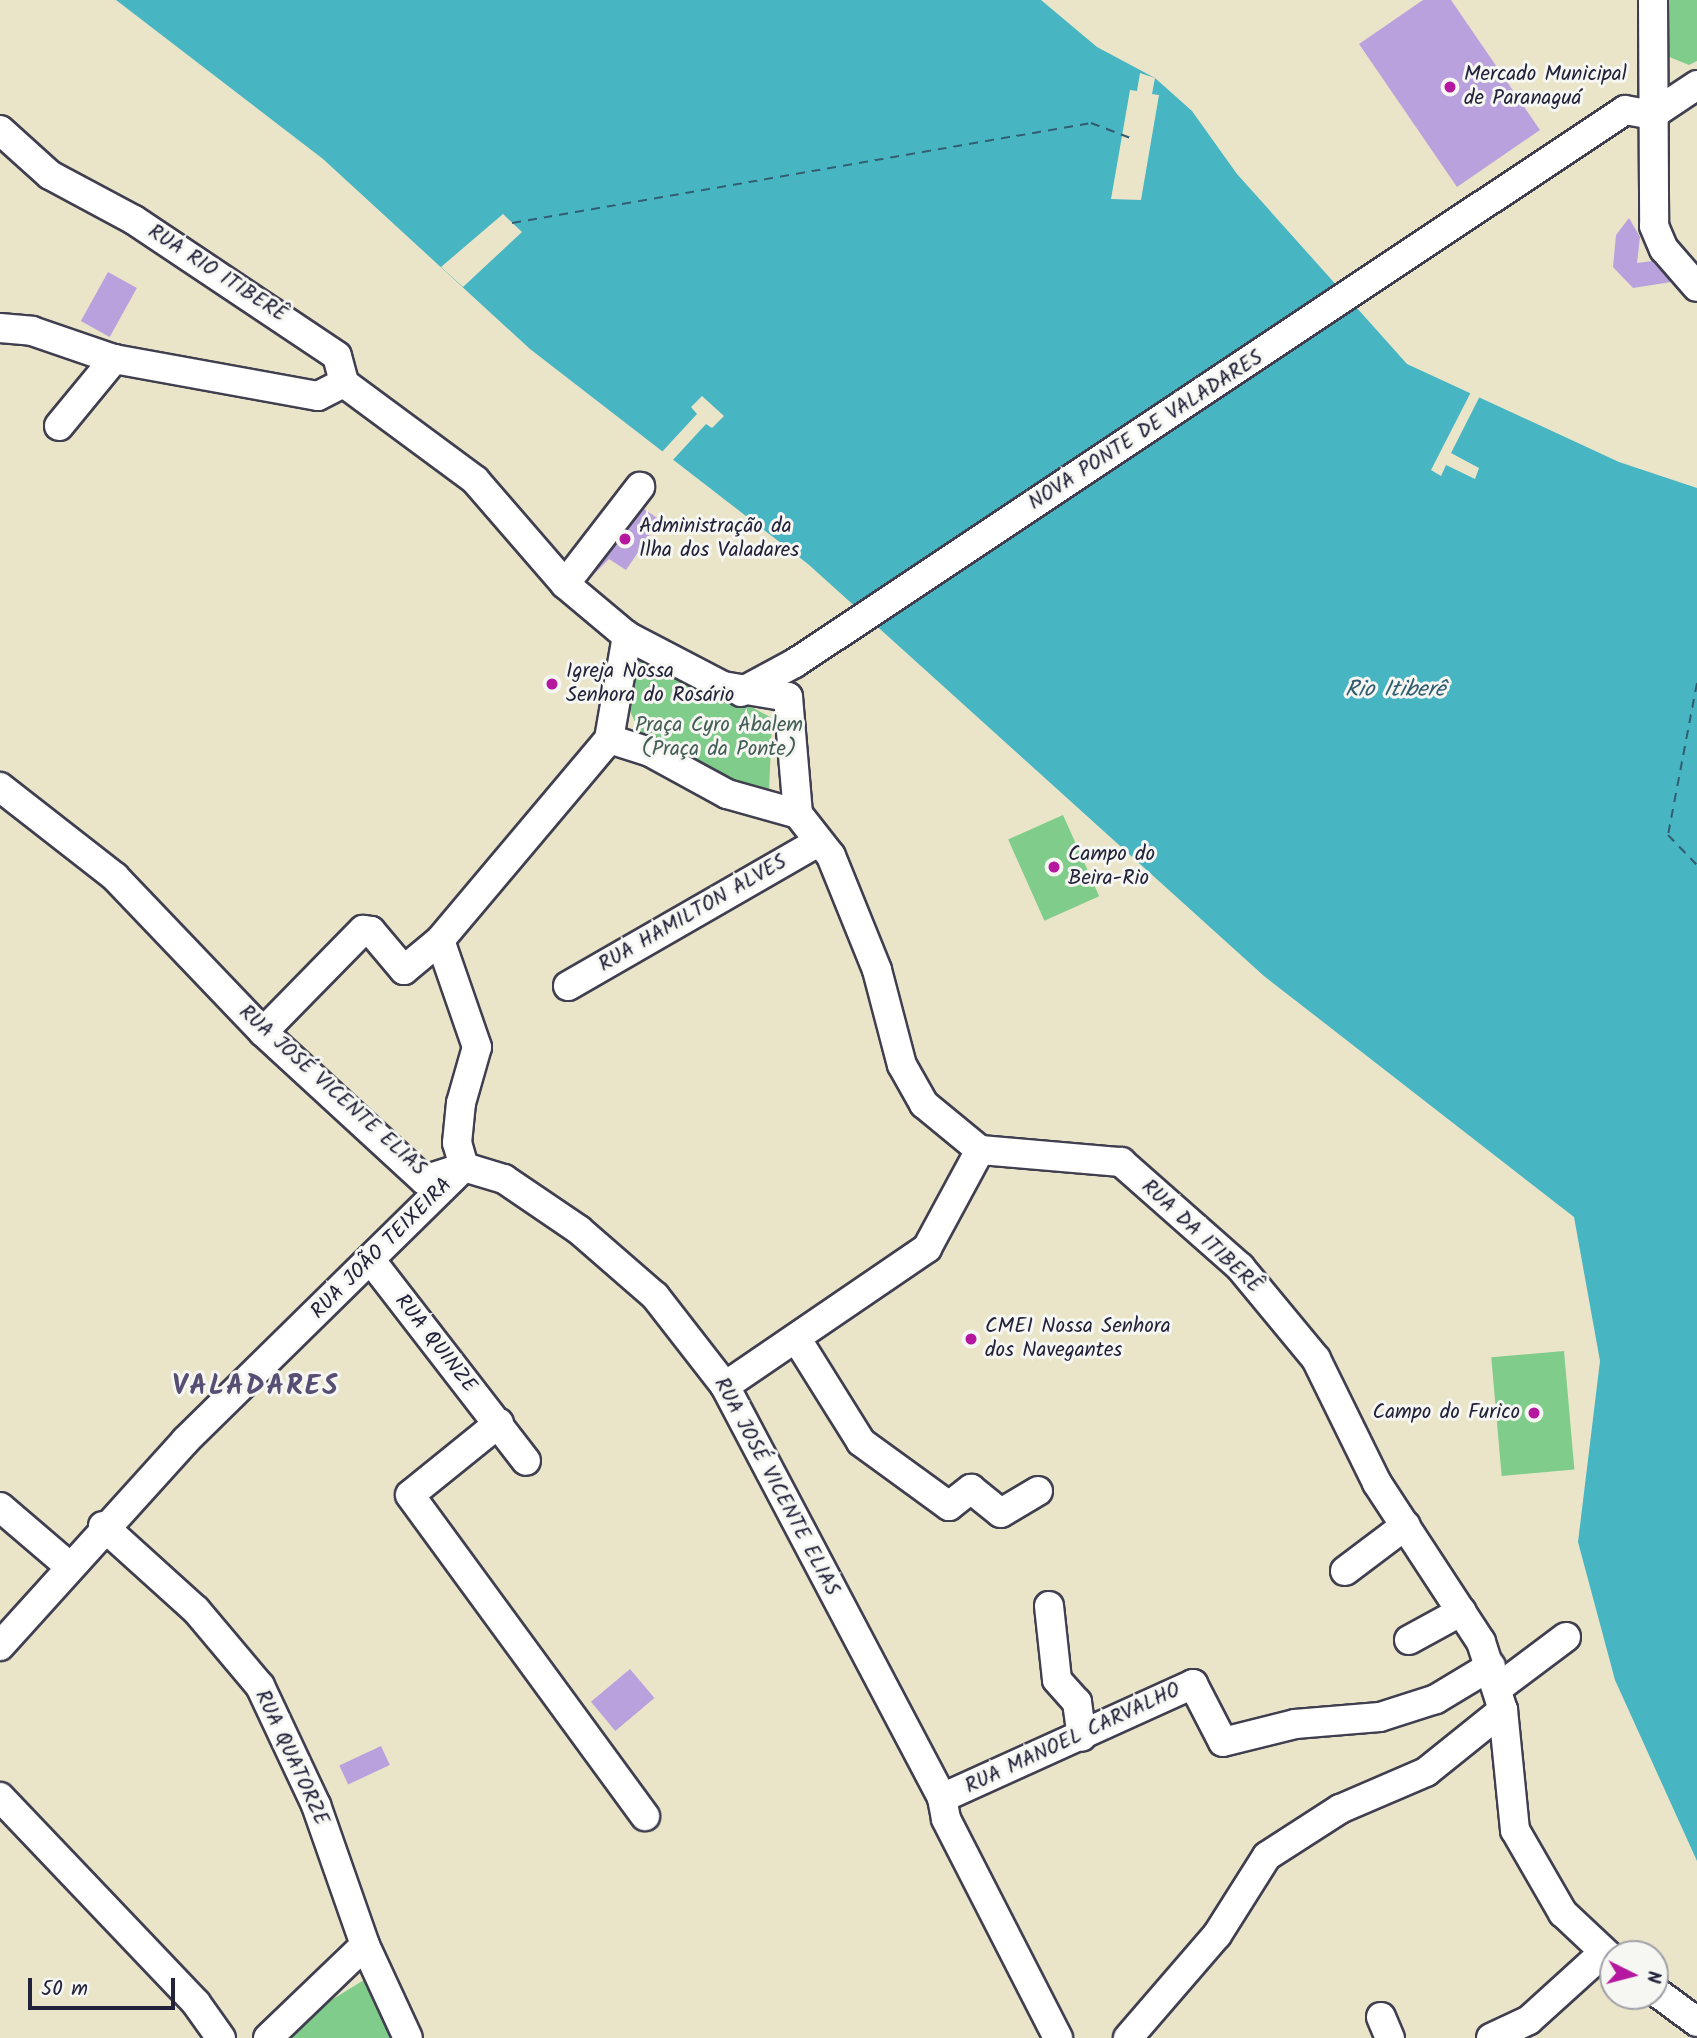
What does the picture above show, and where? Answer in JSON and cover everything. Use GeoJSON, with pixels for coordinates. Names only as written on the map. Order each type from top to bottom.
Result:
{"type":"FeatureCollection","features":[{"type":"Feature","properties":{"kind":"street"},"geometry":{"type":"LineString","coordinates":[[1653,0],[1654,226],[1664,250],[1697,287]]}},
{"type":"Feature","properties":{"kind":"street"},"geometry":{"type":"LineString","coordinates":[[1652,115],[1697,85]]}},
{"type":"Feature","properties":{"kind":"street","name":"NOVA PONTE DE VALADARES"},"geometry":{"type":"LineString","coordinates":[[741,692],[794,663],[1497,199],[1625,110],[1652,115]]}},
{"type":"Feature","properties":{"kind":"street","name":"RUA RIO ITIBERÊ"},"geometry":{"type":"LineString","coordinates":[[0,130],[50,175],[285,317],[320,350],[337,356],[344,383],[475,480],[565,584],[626,636],[741,692],[788,697],[798,814]]}},
{"type":"Feature","properties":{"kind":"street"},"geometry":{"type":"LineString","coordinates":[[0,328],[32,331],[114,359],[318,396],[344,383]]}},
{"type":"Feature","properties":{"kind":"street"},"geometry":{"type":"LineString","coordinates":[[60,426],[114,359]]}},
{"type":"Feature","properties":{"kind":"street"},"geometry":{"type":"LineString","coordinates":[[565,584],[640,487]]}},
{"type":"Feature","properties":{"kind":"street"},"geometry":{"type":"LineString","coordinates":[[263,1032],[363,930],[371,931],[404,970],[440,940],[609,739],[626,636]]}},
{"type":"Feature","properties":{"kind":"street"},"geometry":{"type":"LineString","coordinates":[[609,739],[650,752],[727,794],[798,814],[831,856],[877,970],[902,1065],[924,1104],[979,1150],[927,1248],[798,1341],[725,1386]]}},
{"type":"Feature","properties":{"kind":"street","name":"RUA JOSÉ VICENTE ELIAS"},"geometry":{"type":"LineString","coordinates":[[0,788],[115,877],[263,1032],[424,1180],[464,1167],[504,1179],[579,1230],[655,1296],[725,1386],[942,1798],[946,1819],[1058,2038]]}},
{"type":"Feature","properties":{"kind":"street","name":"RUA HAMILTON ALVES"},"geometry":{"type":"LineString","coordinates":[[568,986],[818,842]]}},
{"type":"Feature","properties":{"kind":"street","name":"RUA JOÃO TEIXEIRA"},"geometry":{"type":"LineString","coordinates":[[0,1646],[103,1526],[373,1263],[464,1167],[457,1143],[461,1103],[477,1047],[440,940]]}},
{"type":"Feature","properties":{"kind":"street","name":"RUA DA ITIBERÊ"},"geometry":{"type":"LineString","coordinates":[[979,1150],[1121,1161],[1240,1267],[1316,1359],[1377,1483],[1462,1611],[1497,1688],[1515,1830],[1549,1895],[1599,1947]]}},
{"type":"Feature","properties":{"kind":"street","name":"RUA QUINZE"},"geometry":{"type":"LineString","coordinates":[[373,1263],[526,1461]]}},
{"type":"Feature","properties":{"kind":"street"},"geometry":{"type":"LineString","coordinates":[[798,1341],[861,1441],[949,1506],[971,1489],[1002,1513],[1038,1491]]}},
{"type":"Feature","properties":{"kind":"street"},"geometry":{"type":"LineString","coordinates":[[499,1423],[410,1495],[645,1816]]}},
{"type":"Feature","properties":{"kind":"street"},"geometry":{"type":"LineString","coordinates":[[0,1507],[68,1565]]}},
{"type":"Feature","properties":{"kind":"street"},"geometry":{"type":"LineString","coordinates":[[1345,1571],[1406,1525]]}},
{"type":"Feature","properties":{"kind":"street","name":"RUA QUATORZE"},"geometry":{"type":"LineString","coordinates":[[103,1526],[196,1610],[260,1686],[316,1805],[365,1945],[408,2038]]}},
{"type":"Feature","properties":{"kind":"street"},"geometry":{"type":"LineString","coordinates":[[1049,1606],[1056,1680],[1077,1702],[1082,1737]]}},
{"type":"Feature","properties":{"kind":"street"},"geometry":{"type":"LineString","coordinates":[[1409,1640],[1462,1611]]}},
{"type":"Feature","properties":{"kind":"street"},"geometry":{"type":"LineString","coordinates":[[1128,2038],[1217,1935],[1267,1856],[1339,1810],[1426,1772],[1497,1688],[1566,1637]]}},
{"type":"Feature","properties":{"kind":"street","name":"RUA MANOEL CARVALHO"},"geometry":{"type":"LineString","coordinates":[[942,1798],[1082,1737],[1193,1684],[1223,1741],[1295,1724],[1380,1717],[1436,1699],[1497,1688]]}},
{"type":"Feature","properties":{"kind":"street"},"geometry":{"type":"LineString","coordinates":[[0,1797],[197,2003],[221,2038]]}},
{"type":"Feature","properties":{"kind":"street"},"geometry":{"type":"LineString","coordinates":[[268,2038],[365,1945]]}},
{"type":"Feature","properties":{"kind":"street"},"geometry":{"type":"LineString","coordinates":[[1490,2038],[1529,2020],[1599,1963]]}},
{"type":"Feature","properties":{"kind":"street"},"geometry":{"type":"LineString","coordinates":[[1669,2001],[1697,2022]]}},
{"type":"Feature","properties":{"kind":"green space"},"geometry":{"type":"Polygon","coordinates":[[[1665,0],[1697,0],[1697,61],[1689,65],[1667,56],[1665,0]]]}},
{"type":"Feature","properties":{"kind":"green space","name":"Praça Cyro Abalem (Praça da Ponte)"},"geometry":{"type":"Polygon","coordinates":[[[640,656],[676,667],[772,718],[769,793],[750,797],[644,740],[623,697],[640,656]]]}},
{"type":"Feature","properties":{"kind":"green space","name":"Campo do Beira-Rio"},"geometry":{"type":"Polygon","coordinates":[[[1063,815],[1099,896],[1044,921],[1008,839],[1063,815]]]}},
{"type":"Feature","properties":{"kind":"green space","name":"Campo do Furico"},"geometry":{"type":"Polygon","coordinates":[[[1564,1351],[1574,1470],[1502,1476],[1491,1357],[1564,1351]]]}},
{"type":"Feature","properties":{"kind":"green space"},"geometry":{"type":"Polygon","coordinates":[[[364,1980],[396,2038],[269,2038],[364,1980]]]}},
{"type":"Feature","properties":{"kind":"water","name":"Rio Itiberê"},"geometry":{"type":"Polygon","coordinates":[[[116,0],[1041,0],[1097,47],[1155,78],[1192,111],[1237,174],[1407,364],[1619,462],[1697,488],[1697,1861],[1615,1680],[1578,1542],[1600,1361],[1574,1217],[1264,976],[808,564],[530,349],[323,159],[116,0]]]}},
{"type":"Feature","properties":{"kind":"pier"},"geometry":{"type":"Polygon","coordinates":[[[1140,73],[1155,78],[1152,94],[1159,95],[1141,200],[1111,199],[1130,90],[1137,91],[1140,73]]]}},
{"type":"Feature","properties":{"kind":"pier"},"geometry":{"type":"Polygon","coordinates":[[[503,214],[522,232],[463,287],[441,267],[503,214]]]}},
{"type":"Feature","properties":{"kind":"pier"},"geometry":{"type":"Polygon","coordinates":[[[1472,390],[1481,394],[1451,453],[1479,468],[1475,479],[1446,465],[1441,476],[1431,470],[1472,390]]]}},
{"type":"Feature","properties":{"kind":"pier"},"geometry":{"type":"Polygon","coordinates":[[[702,396],[724,416],[712,428],[706,424],[671,462],[660,454],[697,414],[691,407],[702,396]]]}},
{"type":"Feature","properties":{"kind":"building","name":"Mercado Municipal de Paranaguá"},"geometry":{"type":"Polygon","coordinates":[[[1423,0],[1451,0],[1540,130],[1457,187],[1359,44],[1423,0]]]}},
{"type":"Feature","properties":{"kind":"building"},"geometry":{"type":"Polygon","coordinates":[[[1629,218],[1640,237],[1637,263],[1652,261],[1671,282],[1633,288],[1613,267],[1616,235],[1629,218]]]}},
{"type":"Feature","properties":{"kind":"building"},"geometry":{"type":"Polygon","coordinates":[[[108,272],[137,288],[110,337],[81,321],[108,272]]]}},
{"type":"Feature","properties":{"kind":"building"},"geometry":{"type":"Polygon","coordinates":[[[644,509],[660,520],[626,570],[609,559],[591,577],[644,509]]]}},
{"type":"Feature","properties":{"kind":"building"},"geometry":{"type":"Polygon","coordinates":[[[630,1669],[654,1698],[615,1731],[591,1702],[630,1669]]]}},
{"type":"Feature","properties":{"kind":"building"},"geometry":{"type":"Polygon","coordinates":[[[381,1746],[390,1765],[348,1784],[339,1765],[381,1746]]]}},
{"type":"Feature","properties":{"kind":"ferry route"},"geometry":{"type":"LineString","coordinates":[[512,223],[1091,123],[1133,139]]}},
{"type":"Feature","properties":{"kind":"ferry route"},"geometry":{"type":"LineString","coordinates":[[1697,683],[1668,835],[1697,865]]}},
{"type":"Feature","properties":{"kind":"place","name":"Mercado Municipal de Paranaguá"},"geometry":{"type":"Point","coordinates":[1450,87]}},
{"type":"Feature","properties":{"kind":"place","name":"Administração da Ilha dos Valadares"},"geometry":{"type":"Point","coordinates":[625,539]}},
{"type":"Feature","properties":{"kind":"place","name":"Igreja Nossa Senhora do Rosário"},"geometry":{"type":"Point","coordinates":[552,684]}},
{"type":"Feature","properties":{"kind":"place","name":"Campo do Beira-Rio"},"geometry":{"type":"Point","coordinates":[1054,867]}},
{"type":"Feature","properties":{"kind":"place","name":"CMEI Nossa Senhora dos Navegantes"},"geometry":{"type":"Point","coordinates":[971,1339]}},
{"type":"Feature","properties":{"kind":"place","name":"Campo do Furico"},"geometry":{"type":"Point","coordinates":[1534,1413]}},
{"type":"Feature","properties":{"kind":"district","name":"VALADARES"},"geometry":{"type":"Point","coordinates":[256,1387]}}]}
